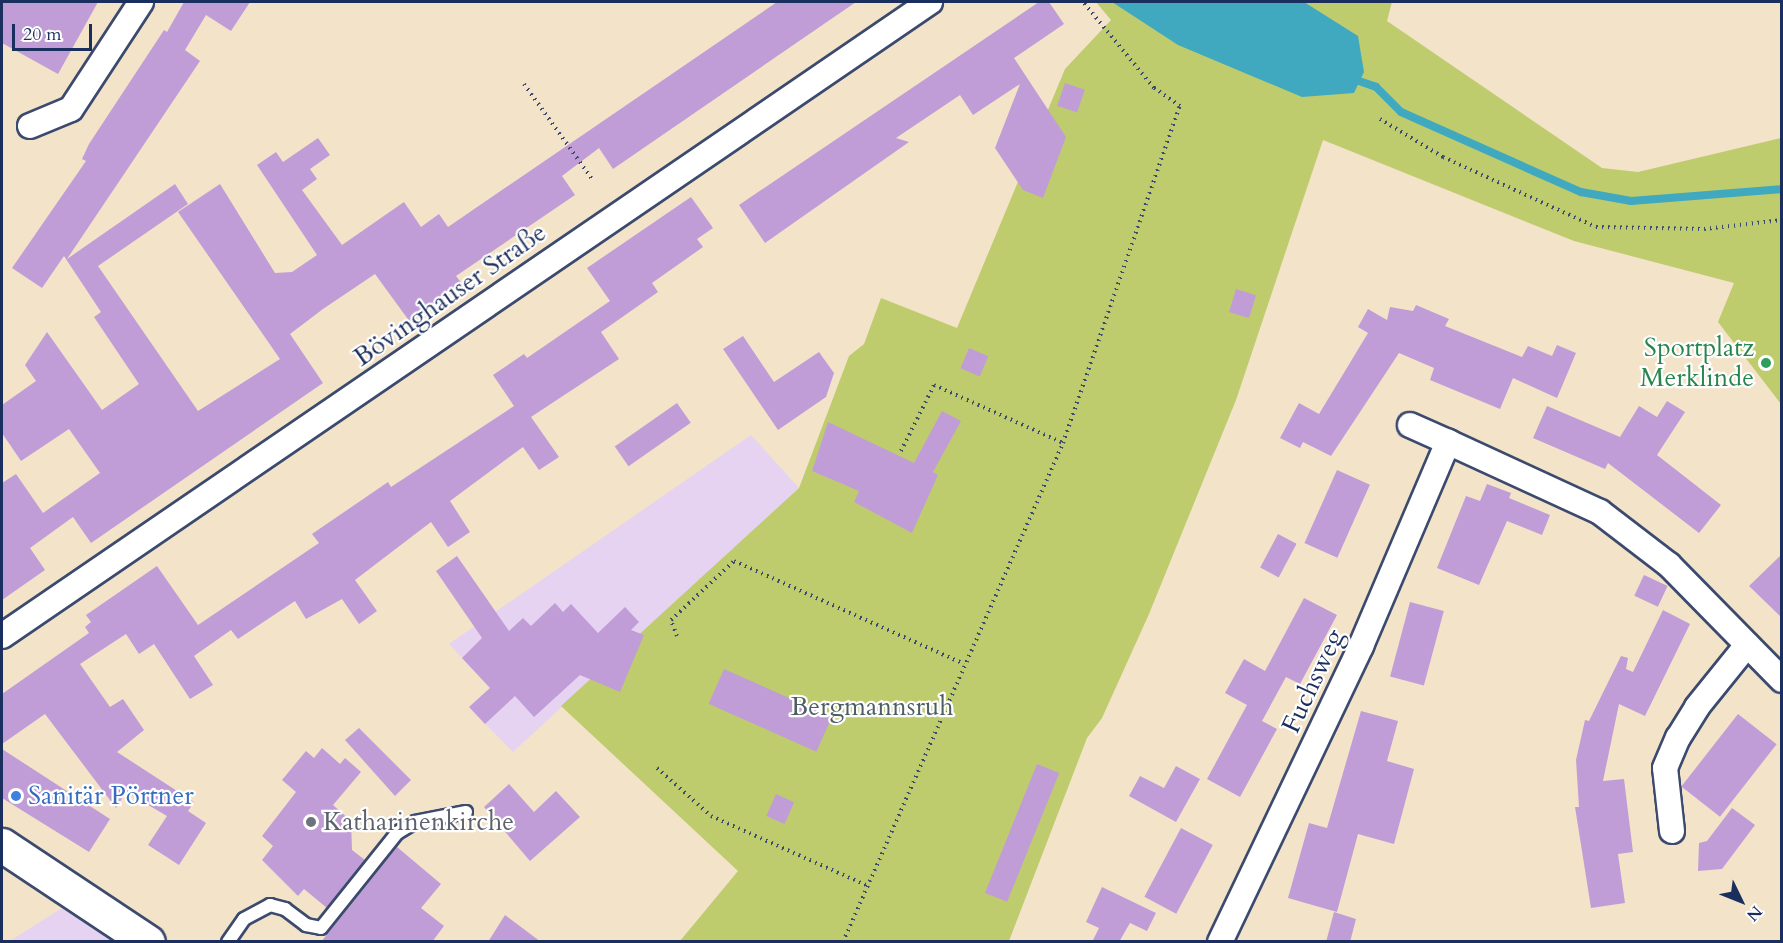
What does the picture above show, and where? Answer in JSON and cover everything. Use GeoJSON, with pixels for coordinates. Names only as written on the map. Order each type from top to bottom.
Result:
{"type":"FeatureCollection","features":[{"type":"Feature","properties":{"kind":"main road"},"geometry":{"type":"LineString","coordinates":[[2,845],[148,942]]}},
{"type":"Feature","properties":{"kind":"street"},"geometry":{"type":"LineString","coordinates":[[30,126],[71,109],[141,2]]}},
{"type":"Feature","properties":{"kind":"street","name":"Bövinghauser Straße"},"geometry":{"type":"LineString","coordinates":[[2,636],[930,2]]}},
{"type":"Feature","properties":{"kind":"street"},"geometry":{"type":"LineString","coordinates":[[1410,425],[1600,512],[1669,565],[1782,680]]}},
{"type":"Feature","properties":{"kind":"street","name":"Fuchsweg"},"geometry":{"type":"LineString","coordinates":[[1220,942],[1361,646],[1448,442]]}},
{"type":"Feature","properties":{"kind":"street"},"geometry":{"type":"LineString","coordinates":[[1672,831],[1665,768],[1697,707],[1747,645]]}},
{"type":"Feature","properties":{"kind":"lane"},"geometry":{"type":"LineString","coordinates":[[228,942],[244,919],[270,905],[285,909],[306,925],[321,928],[397,833],[415,822],[466,812]]}},
{"type":"Feature","properties":{"kind":"path"},"geometry":{"type":"LineString","coordinates":[[843,942],[1063,443],[1180,106],[1154,88],[1083,2]]}},
{"type":"Feature","properties":{"kind":"path"},"geometry":{"type":"LineString","coordinates":[[524,84],[592,179]]}},
{"type":"Feature","properties":{"kind":"path"},"geometry":{"type":"LineString","coordinates":[[1380,118],[1443,157],[1596,227],[1704,229],[1782,220]]}},
{"type":"Feature","properties":{"kind":"path"},"geometry":{"type":"LineString","coordinates":[[901,451],[934,385],[1063,443]]}},
{"type":"Feature","properties":{"kind":"path"},"geometry":{"type":"LineString","coordinates":[[677,636],[671,620],[734,561],[964,664]]}},
{"type":"Feature","properties":{"kind":"path"},"geometry":{"type":"LineString","coordinates":[[657,768],[711,816],[868,886]]}},
{"type":"Feature","properties":{"kind":"shaded area"},"geometry":{"type":"Polygon","coordinates":[[[751,435],[799,488],[513,752],[469,707],[490,688],[449,644],[751,435]]]}},
{"type":"Feature","properties":{"kind":"shaded area"},"geometry":{"type":"Polygon","coordinates":[[[62,908],[114,941],[10,941],[62,908]]]}},
{"type":"Feature","properties":{"kind":"green space","name":"Bergmannsruh"},"geometry":{"type":"Polygon","coordinates":[[[1096,2],[1392,2],[1387,21],[1602,168],[1638,172],[1781,138],[1781,404],[1718,322],[1734,283],[1574,241],[1323,140],[1236,400],[1149,614],[1102,718],[1087,738],[1009,941],[680,941],[738,871],[561,706],[799,488],[849,356],[864,344],[881,298],[957,328],[1065,69],[1111,20],[1096,2]]]}},
{"type":"Feature","properties":{"kind":"water"},"geometry":{"type":"Polygon","coordinates":[[[1112,2],[1304,2],[1358,36],[1364,72],[1354,93],[1302,97],[1178,45],[1112,2]]]}},
{"type":"Feature","properties":{"kind":"building"},"geometry":{"type":"Polygon","coordinates":[[[2,2],[98,2],[58,74],[2,43],[2,2]]]}},
{"type":"Feature","properties":{"kind":"building"},"geometry":{"type":"Polygon","coordinates":[[[184,2],[250,2],[231,31],[206,15],[185,50],[200,61],[67,259],[175,184],[188,204],[98,266],[198,411],[280,359],[178,212],[220,184],[275,273],[292,272],[317,255],[257,165],[276,152],[283,162],[318,138],[330,155],[310,169],[317,179],[302,190],[342,245],[404,202],[421,227],[439,214],[448,227],[777,2],[856,2],[613,169],[599,148],[562,176],[575,195],[456,276],[463,285],[410,322],[375,274],[323,309],[290,334],[323,383],[91,543],[73,517],[30,548],[45,570],[2,600],[2,483],[16,474],[43,513],[100,473],[69,429],[21,461],[2,433],[2,405],[36,381],[25,365],[47,332],[102,410],[139,384],[94,317],[101,312],[64,256],[42,288],[12,268],[86,161],[82,159],[89,144],[164,30],[167,32],[184,2]]]}},
{"type":"Feature","properties":{"kind":"building"},"geometry":{"type":"Polygon","coordinates":[[[1039,2],[1049,2],[1064,24],[1014,58],[1066,137],[1043,198],[1023,190],[995,148],[1020,84],[973,115],[960,95],[896,138],[909,142],[765,243],[739,205],[1039,2]]]}},
{"type":"Feature","properties":{"kind":"building"},"geometry":{"type":"Polygon","coordinates":[[[1065,83],[1085,90],[1077,113],[1057,106],[1065,83]]]}},
{"type":"Feature","properties":{"kind":"building"},"geometry":{"type":"Polygon","coordinates":[[[691,197],[713,228],[697,239],[703,247],[652,283],[658,292],[601,332],[619,359],[531,417],[559,457],[539,470],[523,447],[450,501],[470,532],[448,547],[431,522],[355,580],[377,611],[359,624],[342,599],[306,619],[295,601],[238,639],[231,630],[194,656],[213,685],[190,699],[154,644],[139,654],[126,634],[80,664],[110,707],[123,699],[144,730],[117,752],[194,802],[188,811],[206,823],[179,865],[148,845],[167,816],[126,792],[116,808],[45,714],[2,744],[2,694],[89,633],[85,627],[91,622],[86,615],[157,566],[198,625],[319,543],[312,534],[388,482],[391,487],[514,406],[493,375],[524,354],[527,358],[610,301],[587,268],[691,197]]]}},
{"type":"Feature","properties":{"kind":"building"},"geometry":{"type":"Polygon","coordinates":[[[1236,289],[1256,295],[1249,318],[1229,312],[1236,289]]]}},
{"type":"Feature","properties":{"kind":"building"},"geometry":{"type":"Polygon","coordinates":[[[1416,305],[1449,319],[1445,326],[1522,357],[1528,346],[1552,356],[1557,345],[1576,353],[1557,398],[1513,378],[1500,409],[1430,380],[1434,368],[1399,353],[1331,456],[1303,442],[1300,448],[1280,438],[1299,403],[1319,414],[1368,333],[1358,327],[1368,309],[1387,320],[1390,307],[1413,311],[1416,305]]]}},
{"type":"Feature","properties":{"kind":"building"},"geometry":{"type":"Polygon","coordinates":[[[743,336],[774,382],[819,352],[834,373],[826,397],[778,430],[723,349],[743,336]]]}},
{"type":"Feature","properties":{"kind":"building"},"geometry":{"type":"Polygon","coordinates":[[[969,348],[988,356],[980,376],[960,368],[969,348]]]}},
{"type":"Feature","properties":{"kind":"building"},"geometry":{"type":"Polygon","coordinates":[[[1667,401],[1685,412],[1657,455],[1721,505],[1699,533],[1608,463],[1605,469],[1533,438],[1547,406],[1620,437],[1639,406],[1657,417],[1667,401]]]}},
{"type":"Feature","properties":{"kind":"building"},"geometry":{"type":"Polygon","coordinates":[[[677,403],[691,423],[629,466],[615,447],[677,403]]]}},
{"type":"Feature","properties":{"kind":"building"},"geometry":{"type":"Polygon","coordinates":[[[942,411],[961,421],[933,472],[938,475],[912,533],[854,502],[859,491],[812,471],[828,422],[914,463],[942,411]]]}},
{"type":"Feature","properties":{"kind":"building"},"geometry":{"type":"Polygon","coordinates":[[[1337,470],[1370,485],[1337,558],[1304,543],[1337,470]]]}},
{"type":"Feature","properties":{"kind":"building"},"geometry":{"type":"Polygon","coordinates":[[[1487,484],[1511,493],[1509,498],[1550,515],[1542,535],[1507,521],[1479,585],[1437,568],[1466,496],[1480,501],[1487,484]]]}},
{"type":"Feature","properties":{"kind":"building"},"geometry":{"type":"Polygon","coordinates":[[[1278,534],[1297,544],[1279,577],[1260,568],[1278,534]]]}},
{"type":"Feature","properties":{"kind":"building"},"geometry":{"type":"Polygon","coordinates":[[[1782,554],[1782,618],[1749,586],[1782,554]]]}},
{"type":"Feature","properties":{"kind":"building"},"geometry":{"type":"Polygon","coordinates":[[[457,556],[509,631],[523,618],[531,626],[555,603],[563,612],[571,604],[598,633],[625,607],[639,622],[631,630],[644,635],[620,692],[580,675],[534,717],[515,696],[485,724],[469,707],[490,688],[462,658],[482,638],[436,571],[457,556]]]}},
{"type":"Feature","properties":{"kind":"building"},"geometry":{"type":"Polygon","coordinates":[[[1644,575],[1668,586],[1658,607],[1634,596],[1644,575]]]}},
{"type":"Feature","properties":{"kind":"building"},"geometry":{"type":"Polygon","coordinates":[[[1304,598],[1337,615],[1300,684],[1286,677],[1262,721],[1277,729],[1240,797],[1207,779],[1247,705],[1225,693],[1244,659],[1265,671],[1304,598]]]}},
{"type":"Feature","properties":{"kind":"building"},"geometry":{"type":"Polygon","coordinates":[[[1410,602],[1444,611],[1424,685],[1390,676],[1410,602]]]}},
{"type":"Feature","properties":{"kind":"building"},"geometry":{"type":"Polygon","coordinates":[[[1663,610],[1690,624],[1645,716],[1619,704],[1603,781],[1624,779],[1633,852],[1618,854],[1625,903],[1591,908],[1575,807],[1579,807],[1576,760],[1585,720],[1589,721],[1621,656],[1628,658],[1626,669],[1633,672],[1663,610]]]}},
{"type":"Feature","properties":{"kind":"building"},"geometry":{"type":"Polygon","coordinates":[[[724,669],[832,717],[816,752],[709,704],[724,669]]]}},
{"type":"Feature","properties":{"kind":"building"},"geometry":{"type":"Polygon","coordinates":[[[1361,711],[1398,721],[1387,761],[1414,769],[1394,844],[1358,834],[1337,912],[1288,898],[1309,823],[1327,828],[1361,711]]]}},
{"type":"Feature","properties":{"kind":"building"},"geometry":{"type":"Polygon","coordinates":[[[1738,714],[1777,744],[1720,817],[1681,786],[1738,714]]]}},
{"type":"Feature","properties":{"kind":"building"},"geometry":{"type":"Polygon","coordinates":[[[359,728],[411,780],[395,796],[345,740],[359,728]]]}},
{"type":"Feature","properties":{"kind":"building","name":"Katharinenkirche"},"geometry":{"type":"Polygon","coordinates":[[[322,748],[340,764],[345,758],[361,772],[333,805],[351,821],[352,850],[365,860],[327,908],[304,889],[298,896],[262,860],[273,846],[262,836],[296,792],[282,780],[306,751],[314,758],[322,748]]]}},
{"type":"Feature","properties":{"kind":"building"},"geometry":{"type":"Polygon","coordinates":[[[2,749],[110,819],[89,852],[2,798],[2,749]]]}},
{"type":"Feature","properties":{"kind":"building"},"geometry":{"type":"Polygon","coordinates":[[[1037,764],[1059,773],[1007,902],[985,893],[1037,764]]]}},
{"type":"Feature","properties":{"kind":"building"},"geometry":{"type":"Polygon","coordinates":[[[1176,766],[1200,779],[1176,822],[1129,796],[1140,776],[1164,788],[1176,766]]]}},
{"type":"Feature","properties":{"kind":"building"},"geometry":{"type":"Polygon","coordinates":[[[509,784],[534,812],[556,791],[580,817],[530,861],[484,807],[509,784]]]}},
{"type":"Feature","properties":{"kind":"building"},"geometry":{"type":"Polygon","coordinates":[[[776,794],[794,802],[785,824],[766,816],[776,794]]]}},
{"type":"Feature","properties":{"kind":"building"},"geometry":{"type":"Polygon","coordinates":[[[1732,808],[1755,825],[1722,869],[1698,871],[1699,843],[1707,841],[1732,808]]]}},
{"type":"Feature","properties":{"kind":"building"},"geometry":{"type":"Polygon","coordinates":[[[1181,828],[1213,845],[1176,914],[1144,897],[1181,828]]]}},
{"type":"Feature","properties":{"kind":"building"},"geometry":{"type":"Polygon","coordinates":[[[397,847],[441,884],[421,908],[444,926],[432,942],[321,942],[397,847]]]}},
{"type":"Feature","properties":{"kind":"building"},"geometry":{"type":"Polygon","coordinates":[[[1102,887],[1156,913],[1147,931],[1130,923],[1119,942],[1092,942],[1099,928],[1086,922],[1102,887]]]}},
{"type":"Feature","properties":{"kind":"building"},"geometry":{"type":"Polygon","coordinates":[[[1334,912],[1356,919],[1350,942],[1326,942],[1334,912]]]}},
{"type":"Feature","properties":{"kind":"building"},"geometry":{"type":"Polygon","coordinates":[[[505,915],[541,942],[488,942],[505,915]]]}},
{"type":"Feature","properties":{"kind":"waterway"},"geometry":{"type":"LineString","coordinates":[[1359,81],[1376,87],[1401,112],[1581,192],[1631,201],[1782,189]]}},
{"type":"Feature","properties":{"kind":"place","name":"Sportplatz Merklinde"},"geometry":{"type":"Point","coordinates":[1766,363]}},
{"type":"Feature","properties":{"kind":"place","name":"Sanitär Pörtner"},"geometry":{"type":"Point","coordinates":[16,796]}},
{"type":"Feature","properties":{"kind":"place","name":"Katharinenkirche"},"geometry":{"type":"Point","coordinates":[311,822]}}]}
